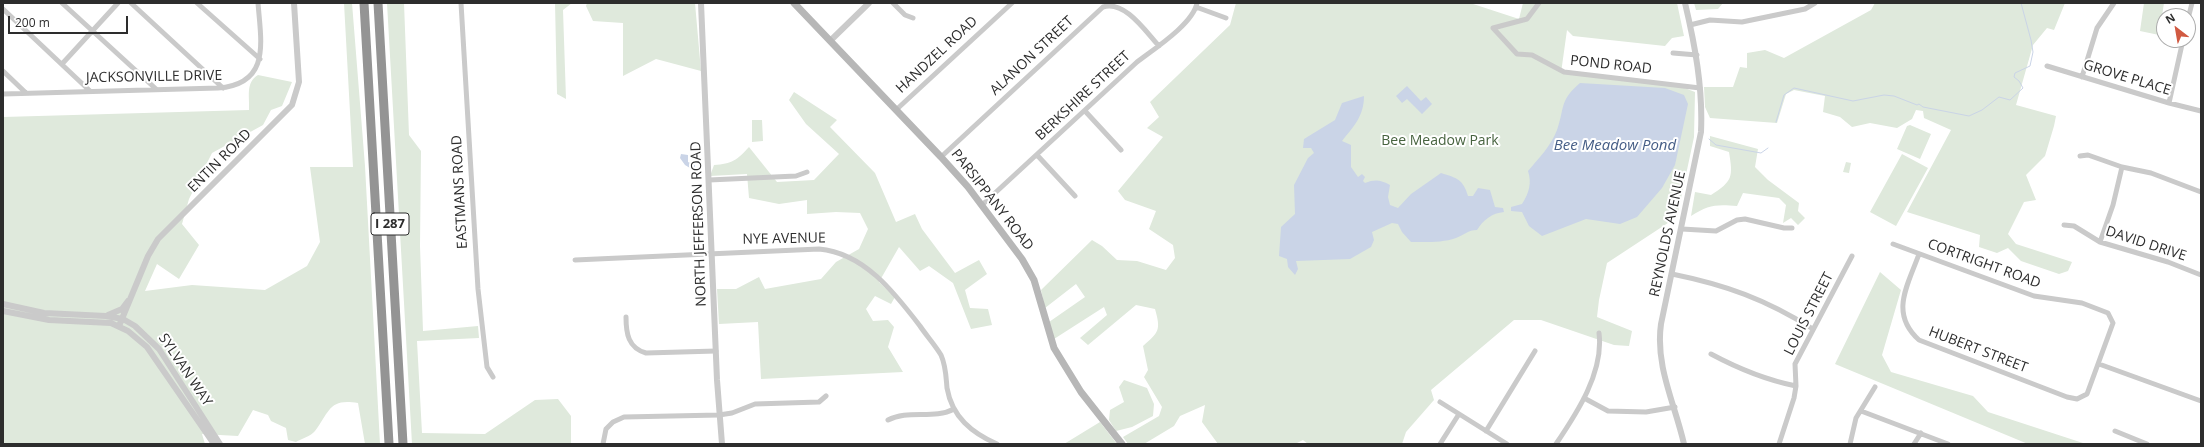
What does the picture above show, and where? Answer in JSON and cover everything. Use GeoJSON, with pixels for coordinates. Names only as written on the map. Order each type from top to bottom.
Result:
{"type":"FeatureCollection","features":[{"type":"Feature","properties":{"kind":"highway","name":"I 287"},"geometry":{"type":"LineString","coordinates":[[364,3],[389,444]]}},
{"type":"Feature","properties":{"kind":"highway","name":"I 287"},"geometry":{"type":"LineString","coordinates":[[378,3],[403,444]]}},
{"type":"Feature","properties":{"kind":"main road","name":"PARSIPPANY ROAD"},"geometry":{"type":"LineString","coordinates":[[794,3],[897,109],[982,205],[1022,259],[1034,278],[1048,333],[1055,350],[1081,392],[1122,444]]}},
{"type":"Feature","properties":{"kind":"street"},"geometry":{"type":"LineString","coordinates":[[62,3],[156,89]]}},
{"type":"Feature","properties":{"kind":"street"},"geometry":{"type":"LineString","coordinates":[[62,64],[118,3]]}},
{"type":"Feature","properties":{"kind":"street"},"geometry":{"type":"LineString","coordinates":[[131,3],[223,88]]}},
{"type":"Feature","properties":{"kind":"street"},"geometry":{"type":"LineString","coordinates":[[197,3],[260,59]]}},
{"type":"Feature","properties":{"kind":"street"},"geometry":{"type":"LineString","coordinates":[[258,3],[260,59]]}},
{"type":"Feature","properties":{"kind":"street","name":"ENTIN ROAD"},"geometry":{"type":"LineString","coordinates":[[119,326],[148,256],[158,238],[292,104],[299,82],[294,3]]}},
{"type":"Feature","properties":{"kind":"street","name":"EASTMANS ROAD"},"geometry":{"type":"LineString","coordinates":[[461,3],[478,288],[487,367],[493,377]]}},
{"type":"Feature","properties":{"kind":"street","name":"NORTH JEFFERSON ROAD"},"geometry":{"type":"LineString","coordinates":[[701,3],[716,351],[722,444]]}},
{"type":"Feature","properties":{"kind":"street"},"geometry":{"type":"LineString","coordinates":[[830,41],[869,3]]}},
{"type":"Feature","properties":{"kind":"street"},"geometry":{"type":"LineString","coordinates":[[893,3],[905,15],[913,18]]}},
{"type":"Feature","properties":{"kind":"street","name":"HANDZEL ROAD"},"geometry":{"type":"LineString","coordinates":[[897,109],[1012,3]]}},
{"type":"Feature","properties":{"kind":"street","name":"POND ROAD"},"geometry":{"type":"LineString","coordinates":[[1539,3],[1527,19],[1521,22],[1493,28],[1517,54],[1532,55],[1564,72],[1700,88]]}},
{"type":"Feature","properties":{"kind":"street","name":"REYNOLDS AVENUE"},"geometry":{"type":"LineString","coordinates":[[1684,444],[1675,408],[1662,368],[1660,346],[1661,324],[1701,132],[1700,88],[1697,55],[1685,3]]}},
{"type":"Feature","properties":{"kind":"street"},"geometry":{"type":"LineString","coordinates":[[1690,25],[1710,20],[1742,22],[1805,9],[1815,3]]}},
{"type":"Feature","properties":{"kind":"street"},"geometry":{"type":"LineString","coordinates":[[2082,77],[2097,28],[2114,3]]}},
{"type":"Feature","properties":{"kind":"street","name":"ALANON STREET"},"geometry":{"type":"LineString","coordinates":[[941,157],[1103,7],[1111,5],[1122,7],[1159,46]]}},
{"type":"Feature","properties":{"kind":"street"},"geometry":{"type":"LineString","coordinates":[[1196,5],[1226,18]]}},
{"type":"Feature","properties":{"kind":"street","name":"BERKSHIRE STREET"},"geometry":{"type":"LineString","coordinates":[[982,205],[1137,62],[1159,46],[1190,17],[1196,5]]}},
{"type":"Feature","properties":{"kind":"street"},"geometry":{"type":"LineString","coordinates":[[3,9],[90,90]]}},
{"type":"Feature","properties":{"kind":"street"},"geometry":{"type":"LineString","coordinates":[[2169,103],[2181,48]]}},
{"type":"Feature","properties":{"kind":"street"},"geometry":{"type":"LineString","coordinates":[[1673,53],[1697,55]]}},
{"type":"Feature","properties":{"kind":"street","name":"JACKSONVILLE DRIVE"},"geometry":{"type":"LineString","coordinates":[[3,94],[90,90],[223,88],[236,86],[245,80],[253,72],[260,59]]}},
{"type":"Feature","properties":{"kind":"street","name":"GROVE PLACE"},"geometry":{"type":"LineString","coordinates":[[2048,66],[2169,103],[2201,111]]}},
{"type":"Feature","properties":{"kind":"street"},"geometry":{"type":"LineString","coordinates":[[3,71],[26,93]]}},
{"type":"Feature","properties":{"kind":"street"},"geometry":{"type":"LineString","coordinates":[[1084,111],[1121,150]]}},
{"type":"Feature","properties":{"kind":"street"},"geometry":{"type":"LineString","coordinates":[[1037,154],[1075,196]]}},
{"type":"Feature","properties":{"kind":"street"},"geometry":{"type":"LineString","coordinates":[[2080,156],[2088,155],[2122,167],[2151,173],[2201,192]]}},
{"type":"Feature","properties":{"kind":"street"},"geometry":{"type":"LineString","coordinates":[[2100,242],[2114,205],[2122,167]]}},
{"type":"Feature","properties":{"kind":"street"},"geometry":{"type":"LineString","coordinates":[[709,180],[796,176],[807,172]]}},
{"type":"Feature","properties":{"kind":"street"},"geometry":{"type":"LineString","coordinates":[[1682,228],[1716,231],[1737,220],[1745,219],[1784,228],[1792,228]]}},
{"type":"Feature","properties":{"kind":"street","name":"DAVID DRIVE"},"geometry":{"type":"LineString","coordinates":[[2064,225],[2074,226],[2100,242],[2168,262],[2201,275]]}},
{"type":"Feature","properties":{"kind":"street","name":"CORTRIGHT ROAD"},"geometry":{"type":"LineString","coordinates":[[1893,244],[2034,296],[2074,301],[2106,311],[2110,315],[2112,323],[2099,364]]}},
{"type":"Feature","properties":{"kind":"street","name":"NYE AVENUE"},"geometry":{"type":"LineString","coordinates":[[575,260],[819,249],[838,252],[875,274],[892,291],[941,355],[946,371],[949,397],[954,408],[970,429],[997,444]]}},
{"type":"Feature","properties":{"kind":"street","name":"HUBERT STREET"},"geometry":{"type":"LineString","coordinates":[[1919,254],[1906,288],[1902,309],[1906,325],[1919,340],[2072,398],[2080,398],[2087,394],[2099,364]]}},
{"type":"Feature","properties":{"kind":"street","name":"LOUIS STREET"},"geometry":{"type":"LineString","coordinates":[[1779,444],[1794,398],[1796,386],[1795,364],[1852,256]]}},
{"type":"Feature","properties":{"kind":"street"},"geometry":{"type":"LineString","coordinates":[[1672,274],[1724,286],[1741,292],[1763,301],[1813,329]]}},
{"type":"Feature","properties":{"kind":"street"},"geometry":{"type":"LineString","coordinates":[[102,315],[114,313],[122,309],[132,295]]}},
{"type":"Feature","properties":{"kind":"street","name":"SYLVAN WAY"},"geometry":{"type":"LineString","coordinates":[[3,304],[44,313],[102,315],[123,319],[140,329],[156,344],[214,444]]}},
{"type":"Feature","properties":{"kind":"street","name":"SYLVAN WAY"},"geometry":{"type":"LineString","coordinates":[[3,311],[36,319],[97,321],[119,326],[136,336],[147,347],[220,444]]}},
{"type":"Feature","properties":{"kind":"street"},"geometry":{"type":"LineString","coordinates":[[626,317],[627,338],[632,346],[639,351],[646,353],[716,351]]}},
{"type":"Feature","properties":{"kind":"street"},"geometry":{"type":"LineString","coordinates":[[1557,444],[1584,398],[1595,371],[1601,344],[1599,333]]}},
{"type":"Feature","properties":{"kind":"street"},"geometry":{"type":"LineString","coordinates":[[1486,430],[1535,351]]}},
{"type":"Feature","properties":{"kind":"street"},"geometry":{"type":"LineString","coordinates":[[1711,354],[1748,372],[1772,381],[1796,386]]}},
{"type":"Feature","properties":{"kind":"street"},"geometry":{"type":"LineString","coordinates":[[2099,364],[2201,401]]}},
{"type":"Feature","properties":{"kind":"street"},"geometry":{"type":"LineString","coordinates":[[1850,444],[1853,425],[1875,387]]}},
{"type":"Feature","properties":{"kind":"street"},"geometry":{"type":"LineString","coordinates":[[603,444],[606,429],[620,418],[732,414],[756,404],[819,402],[826,396]]}},
{"type":"Feature","properties":{"kind":"street"},"geometry":{"type":"LineString","coordinates":[[1584,398],[1608,411],[1646,412],[1675,408]]}},
{"type":"Feature","properties":{"kind":"street"},"geometry":{"type":"LineString","coordinates":[[1440,402],[1507,444]]}},
{"type":"Feature","properties":{"kind":"street"},"geometry":{"type":"LineString","coordinates":[[888,420],[899,416],[944,414],[954,408]]}},
{"type":"Feature","properties":{"kind":"street"},"geometry":{"type":"LineString","coordinates":[[1861,411],[1948,444]]}},
{"type":"Feature","properties":{"kind":"street"},"geometry":{"type":"LineString","coordinates":[[1440,444],[1459,414]]}},
{"type":"Feature","properties":{"kind":"street"},"geometry":{"type":"LineString","coordinates":[[2115,431],[2147,444]]}},
{"type":"Feature","properties":{"kind":"street"},"geometry":{"type":"LineString","coordinates":[[1914,444],[1921,434]]}},
{"type":"Feature","properties":{"kind":"green space"},"geometry":{"type":"Polygon","coordinates":[[[344,3],[352,3],[365,166],[380,444],[365,444],[358,403],[341,402],[331,408],[313,433],[296,442],[288,440],[286,428],[271,421],[268,415],[253,410],[238,436],[202,434],[205,444],[3,444],[3,117],[249,110],[251,82],[258,75],[292,82],[282,106],[271,110],[263,125],[212,153],[189,199],[182,224],[199,245],[179,279],[157,264],[145,291],[192,285],[265,290],[307,266],[320,242],[310,167],[353,167],[344,3]]]}},
{"type":"Feature","properties":{"kind":"green space"},"geometry":{"type":"Polygon","coordinates":[[[387,3],[404,3],[409,135],[421,151],[420,246],[423,331],[478,326],[479,338],[417,341],[422,433],[485,434],[535,400],[558,399],[571,416],[571,444],[412,444],[387,3]]]}},
{"type":"Feature","properties":{"kind":"green space"},"geometry":{"type":"Polygon","coordinates":[[[555,3],[572,3],[563,10],[566,99],[557,94],[555,3]]]}},
{"type":"Feature","properties":{"kind":"green space"},"geometry":{"type":"Polygon","coordinates":[[[587,3],[695,3],[701,71],[656,59],[623,76],[623,23],[593,21],[586,6],[587,3]]]}},
{"type":"Feature","properties":{"kind":"green space","name":"Bee Meadow Park"},"geometry":{"type":"Polygon","coordinates":[[[1236,3],[1470,3],[1519,19],[1523,3],[1677,3],[1684,36],[1672,38],[1665,46],[1573,36],[1567,30],[1561,73],[1682,87],[1695,92],[1694,137],[1677,217],[1607,263],[1597,317],[1632,331],[1629,346],[1614,345],[1541,320],[1514,320],[1431,390],[1434,400],[1406,432],[1402,444],[1308,444],[1303,440],[1295,444],[1218,444],[1202,422],[1205,405],[1180,416],[1174,426],[1144,444],[1128,444],[1123,437],[1159,416],[1162,407],[1144,377],[1148,370],[1143,346],[1157,330],[1158,322],[1155,309],[1136,305],[1088,345],[1080,338],[1107,315],[1104,307],[1054,339],[1049,322],[1085,297],[1076,284],[1045,308],[1041,290],[1092,240],[1102,246],[1117,260],[1137,261],[1166,270],[1175,258],[1173,245],[1149,229],[1156,211],[1125,200],[1118,191],[1163,137],[1147,128],[1159,117],[1150,102],[1230,25],[1236,3]]]}},
{"type":"Feature","properties":{"kind":"green space"},"geometry":{"type":"Polygon","coordinates":[[[1694,3],[1723,3],[1718,9],[1696,10],[1694,3]]]}},
{"type":"Feature","properties":{"kind":"green space"},"geometry":{"type":"Polygon","coordinates":[[[1875,3],[2065,3],[2054,30],[2047,28],[2033,45],[2016,105],[2056,116],[2045,156],[2026,175],[2036,200],[2024,202],[2008,234],[2016,244],[2072,262],[2068,271],[2059,274],[2021,261],[2008,248],[1997,253],[1979,247],[1980,235],[1907,212],[1951,130],[1924,118],[1923,111],[1916,110],[1912,119],[1897,128],[1870,123],[1852,127],[1840,117],[1823,112],[1825,96],[1794,90],[1786,94],[1777,123],[1710,118],[1705,107],[1704,87],[1733,87],[1740,67],[1747,68],[1747,53],[1765,50],[1784,58],[1871,10],[1875,3]]]}},
{"type":"Feature","properties":{"kind":"green space"},"geometry":{"type":"Polygon","coordinates":[[[2144,3],[2164,3],[2163,8],[2156,8],[2156,34],[2140,31],[2144,3]]]}},
{"type":"Feature","properties":{"kind":"green space"},"geometry":{"type":"Polygon","coordinates":[[[794,92],[837,120],[830,127],[875,173],[896,222],[915,214],[922,229],[955,273],[979,260],[987,274],[965,290],[970,308],[988,309],[992,325],[971,329],[953,283],[929,266],[920,271],[899,247],[879,282],[895,297],[891,304],[875,296],[866,309],[873,321],[888,320],[894,327],[888,347],[903,372],[761,379],[758,322],[719,324],[717,289],[736,289],[759,277],[765,289],[821,279],[836,262],[859,249],[868,229],[860,213],[836,212],[807,214],[807,200],[779,204],[749,198],[747,174],[710,176],[714,165],[725,164],[734,160],[749,147],[777,182],[814,180],[839,154],[806,124],[789,100],[794,92]]]}},
{"type":"Feature","properties":{"kind":"green space"},"geometry":{"type":"Polygon","coordinates":[[[752,120],[762,120],[763,141],[752,142],[752,120]]]}},
{"type":"Feature","properties":{"kind":"green space"},"geometry":{"type":"Polygon","coordinates":[[[1910,125],[1931,134],[1920,159],[1897,149],[1907,126],[1910,125]]]}},
{"type":"Feature","properties":{"kind":"green space"},"geometry":{"type":"Polygon","coordinates":[[[1710,136],[1758,149],[1755,167],[1768,180],[1799,203],[1798,211],[1805,218],[1798,225],[1791,218],[1783,223],[1786,205],[1779,198],[1743,193],[1737,206],[1723,205],[1707,207],[1691,216],[1695,192],[1711,195],[1724,186],[1730,178],[1731,167],[1729,152],[1710,146],[1710,136]]]}},
{"type":"Feature","properties":{"kind":"green space"},"geometry":{"type":"Polygon","coordinates":[[[1902,154],[1928,168],[1896,226],[1870,212],[1902,154]]]}},
{"type":"Feature","properties":{"kind":"green space"},"geometry":{"type":"Polygon","coordinates":[[[1846,162],[1851,163],[1849,173],[1843,172],[1846,162]]]}},
{"type":"Feature","properties":{"kind":"green space"},"geometry":{"type":"Polygon","coordinates":[[[1880,272],[1901,290],[1882,355],[1891,372],[1973,396],[1988,412],[2086,444],[2028,444],[1835,364],[1880,272]]]}},
{"type":"Feature","properties":{"kind":"green space"},"geometry":{"type":"Polygon","coordinates":[[[1124,380],[1147,388],[1154,404],[1153,416],[1132,427],[1116,431],[1109,420],[1110,410],[1124,402],[1119,387],[1124,380]]]}},
{"type":"Feature","properties":{"kind":"green space"},"geometry":{"type":"Polygon","coordinates":[[[1100,422],[1117,444],[1064,444],[1100,422]]]}},
{"type":"Feature","properties":{"kind":"water","name":"Bee Meadow Pond"},"geometry":{"type":"Polygon","coordinates":[[[1580,83],[1665,88],[1684,95],[1688,104],[1675,165],[1662,188],[1637,217],[1620,224],[1586,219],[1542,236],[1529,226],[1522,212],[1511,211],[1511,207],[1522,204],[1530,184],[1528,171],[1551,141],[1557,130],[1566,100],[1573,89],[1580,83]]]}},
{"type":"Feature","properties":{"kind":"water"},"geometry":{"type":"Polygon","coordinates":[[[1407,86],[1421,101],[1426,97],[1432,104],[1422,114],[1407,99],[1402,103],[1396,96],[1407,86]]]}},
{"type":"Feature","properties":{"kind":"water"},"geometry":{"type":"Polygon","coordinates":[[[1364,96],[1364,103],[1358,120],[1342,141],[1351,145],[1351,167],[1358,177],[1362,174],[1365,177],[1363,181],[1365,183],[1378,181],[1390,185],[1388,197],[1390,205],[1398,208],[1411,194],[1441,173],[1459,180],[1464,186],[1468,196],[1473,196],[1478,188],[1490,190],[1495,207],[1503,208],[1504,212],[1488,218],[1477,230],[1451,240],[1411,242],[1402,232],[1398,224],[1392,223],[1372,232],[1374,240],[1371,247],[1350,259],[1296,261],[1298,269],[1295,275],[1288,267],[1287,259],[1279,256],[1281,227],[1295,214],[1294,185],[1308,158],[1314,153],[1311,148],[1303,148],[1304,139],[1335,120],[1342,103],[1364,96]]]}},
{"type":"Feature","properties":{"kind":"water"},"geometry":{"type":"Polygon","coordinates":[[[681,154],[688,155],[688,162],[695,165],[695,171],[685,165],[680,158],[681,154]]]}},
{"type":"Feature","properties":{"kind":"waterway"},"geometry":{"type":"LineString","coordinates":[[1776,122],[1784,95],[1794,88],[1853,101],[1884,95],[1894,96],[1917,105],[1919,104],[1923,107],[1969,116],[1982,110],[1999,97],[2010,100],[2023,88],[2019,81],[2014,77],[2015,73],[2030,66],[2033,52],[2021,3]]}},
{"type":"Feature","properties":{"kind":"waterway"},"geometry":{"type":"LineString","coordinates":[[1709,139],[1716,145],[1761,153],[1768,148]]}}]}
